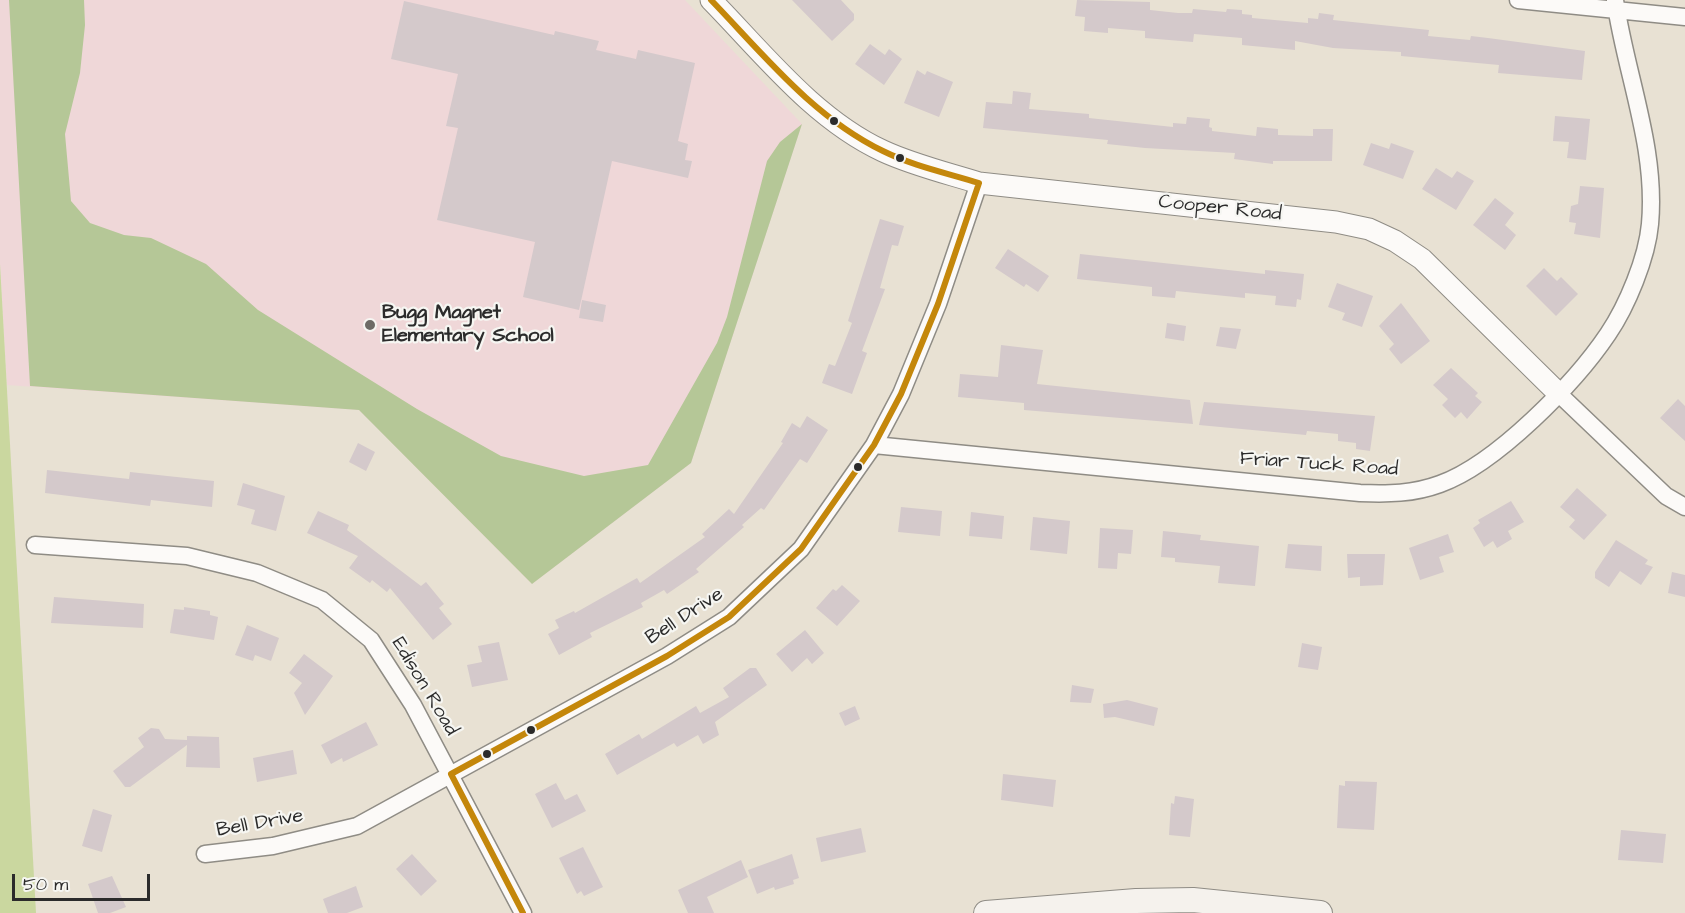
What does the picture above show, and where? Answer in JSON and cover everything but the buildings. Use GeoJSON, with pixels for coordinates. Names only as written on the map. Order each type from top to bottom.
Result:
{"type":"FeatureCollection","features":[{"type":"Feature","properties":{"kind":"main road"},"geometry":{"type":"LineString","coordinates":[[986,913],[1136,901],[1182,900],[1320,913]]}},
{"type":"Feature","properties":{"kind":"street","name":"Cooper Road"},"geometry":{"type":"LineString","coordinates":[[711,0],[801,92],[848,131],[883,151],[979,183],[1298,217],[1369,229],[1395,241],[1422,259],[1666,496],[1685,507]]}},
{"type":"Feature","properties":{"kind":"street"},"geometry":{"type":"LineString","coordinates":[[1518,0],[1616,5],[1685,17]]}},
{"type":"Feature","properties":{"kind":"street","name":"Friar Tuck Road"},"geometry":{"type":"LineString","coordinates":[[874,445],[1348,492],[1400,494],[1442,483],[1495,454],[1558,393],[1608,334],[1634,284],[1650,226],[1651,172],[1616,5]]}},
{"type":"Feature","properties":{"kind":"street","name":"Bell Drive"},"geometry":{"type":"LineString","coordinates":[[205,854],[273,846],[357,826],[667,656],[729,617],[801,549],[874,445],[901,394],[938,304],[979,183]]}},
{"type":"Feature","properties":{"kind":"street","name":"Edison Road"},"geometry":{"type":"LineString","coordinates":[[35,545],[187,556],[257,573],[322,600],[371,640],[413,705],[524,913]]}},
{"type":"Feature","properties":{"kind":"shaded area","name":"Bugg Magnet Elementary School"},"geometry":{"type":"Polygon","coordinates":[[[0,0],[685,0],[802,124],[691,463],[532,584],[359,410],[7,385],[0,264],[0,0]]]}},
{"type":"Feature","properties":{"kind":"green space"},"geometry":{"type":"Polygon","coordinates":[[[9,0],[84,0],[85,25],[80,73],[65,134],[71,201],[90,223],[124,235],[151,238],[206,264],[258,310],[417,409],[501,456],[584,476],[648,465],[717,343],[727,317],[767,161],[780,142],[802,124],[691,463],[532,584],[359,410],[30,386],[9,0]]]}},
{"type":"Feature","properties":{"kind":"green space"},"geometry":{"type":"Polygon","coordinates":[[[0,264],[36,913],[0,913],[0,264]]]}},
{"type":"Feature","properties":{"kind":"transit line"},"geometry":{"type":"LineString","coordinates":[[523,913],[451,774],[667,656],[729,617],[801,549],[874,445],[901,394],[938,304],[979,183],[906,161],[883,151],[834,121],[770,63],[711,0]]}},
{"type":"Feature","properties":{"kind":"place","name":"Bugg Magnet Elementary School"},"geometry":{"type":"Point","coordinates":[370,325]}}]}
